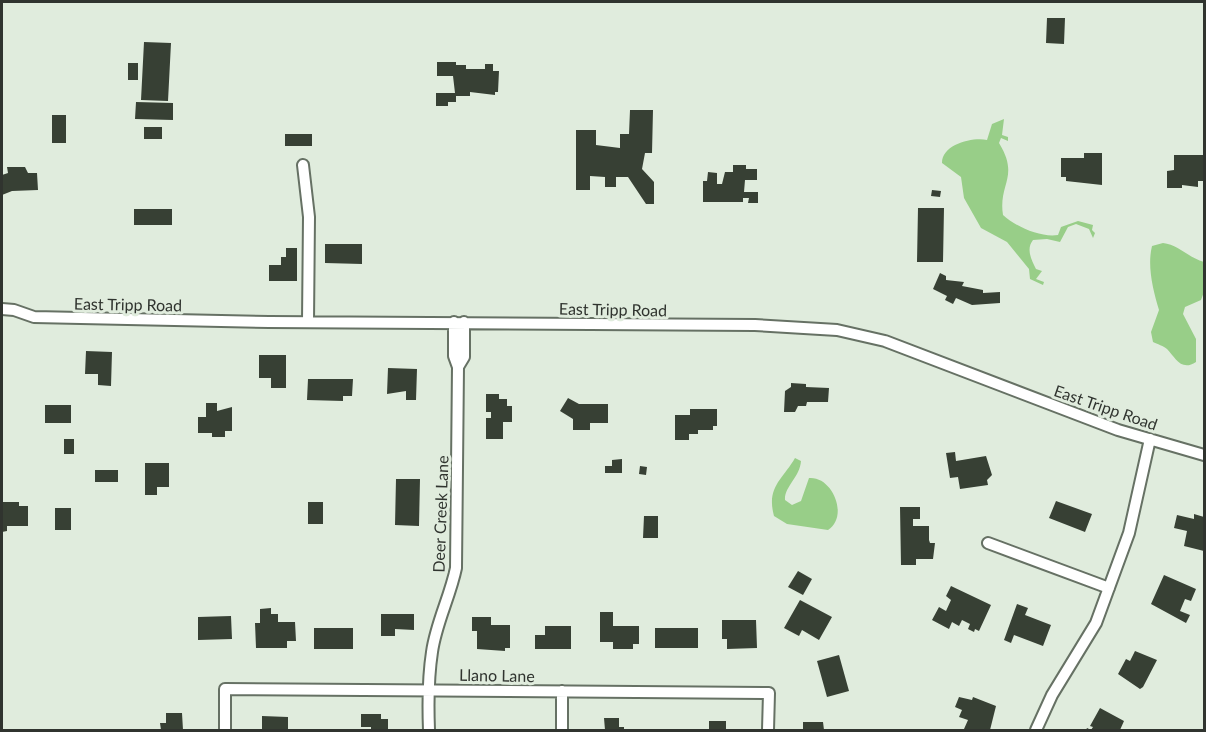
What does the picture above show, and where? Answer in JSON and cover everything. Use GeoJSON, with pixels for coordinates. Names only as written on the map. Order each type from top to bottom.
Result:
{"type":"FeatureCollection","features":[{"type":"Feature","properties":{"kind":"street"},"geometry":{"type":"LineString","coordinates":[[303,165],[309,217],[308,322]]}},
{"type":"Feature","properties":{"kind":"street","name":"East Tripp Road"},"geometry":{"type":"LineString","coordinates":[[2,309],[14,310],[34,317],[308,322],[755,325],[844,331],[885,341],[1085,418],[1204,455]]}},
{"type":"Feature","properties":{"kind":"street","name":"Deer Creek Lane"},"geometry":{"type":"LineString","coordinates":[[429,730],[428,690],[432,651],[451,592],[456,568],[458,367],[464,357],[459,322]]}},
{"type":"Feature","properties":{"kind":"street"},"geometry":{"type":"LineString","coordinates":[[1036,730],[1052,695],[1096,623],[1129,533],[1150,439]]}},
{"type":"Feature","properties":{"kind":"street"},"geometry":{"type":"LineString","coordinates":[[988,543],[1109,588]]}},
{"type":"Feature","properties":{"kind":"street","name":"Llano Lane"},"geometry":{"type":"LineString","coordinates":[[225,730],[225,689],[769,693],[768,730]]}},
{"type":"Feature","properties":{"kind":"street"},"geometry":{"type":"LineString","coordinates":[[562,691],[562,730]]}},
{"type":"Feature","properties":{"kind":"shaded area"},"geometry":{"type":"Polygon","coordinates":[[[1004,119],[1002,135],[1008,137],[1008,141],[1001,138],[999,143],[1008,164],[1002,204],[1003,215],[1022,227],[1044,235],[1058,235],[1061,227],[1078,221],[1093,225],[1092,230],[1095,233],[1093,238],[1089,229],[1076,224],[1068,227],[1060,242],[1047,239],[1033,240],[1030,254],[1036,269],[1042,271],[1036,279],[1044,282],[1043,285],[1030,279],[1029,269],[1007,242],[981,228],[964,198],[961,177],[942,163],[947,151],[959,143],[987,140],[992,124],[1004,119]]]}},
{"type":"Feature","properties":{"kind":"shaded area"},"geometry":{"type":"Polygon","coordinates":[[[1163,243],[1174,246],[1204,262],[1204,292],[1201,300],[1185,307],[1183,314],[1196,339],[1196,362],[1191,365],[1182,364],[1166,348],[1153,342],[1151,332],[1159,310],[1151,278],[1150,262],[1152,246],[1163,243]]]}},
{"type":"Feature","properties":{"kind":"shaded area"},"geometry":{"type":"Polygon","coordinates":[[[795,458],[801,461],[800,467],[785,495],[785,500],[792,505],[801,501],[809,478],[825,483],[831,490],[838,507],[834,524],[828,530],[787,524],[774,516],[772,498],[774,490],[795,458]]]}},
{"type":"Feature","properties":{"kind":"building"},"geometry":{"type":"Polygon","coordinates":[[[1047,18],[1065,18],[1064,44],[1046,43],[1047,18]]]}},
{"type":"Feature","properties":{"kind":"building"},"geometry":{"type":"Polygon","coordinates":[[[144,42],[171,43],[168,101],[141,100],[144,42]]]}},
{"type":"Feature","properties":{"kind":"building"},"geometry":{"type":"Polygon","coordinates":[[[437,62],[456,62],[456,65],[466,65],[466,69],[485,69],[485,64],[493,64],[493,71],[499,71],[498,92],[495,92],[495,95],[470,92],[470,96],[456,96],[456,102],[448,102],[448,106],[436,106],[436,93],[455,93],[453,76],[437,76],[437,62]]]}},
{"type":"Feature","properties":{"kind":"building"},"geometry":{"type":"Polygon","coordinates":[[[128,63],[138,63],[138,80],[128,80],[128,63]]]}},
{"type":"Feature","properties":{"kind":"building"},"geometry":{"type":"Polygon","coordinates":[[[136,102],[173,103],[173,120],[135,119],[136,102]]]}},
{"type":"Feature","properties":{"kind":"building"},"geometry":{"type":"Polygon","coordinates":[[[630,110],[653,110],[652,153],[645,153],[642,169],[654,182],[654,204],[646,204],[628,177],[616,177],[616,187],[605,187],[605,177],[590,176],[590,190],[576,190],[576,130],[596,130],[596,145],[620,148],[620,134],[629,134],[630,110]]]}},
{"type":"Feature","properties":{"kind":"building"},"geometry":{"type":"Polygon","coordinates":[[[52,115],[66,115],[66,143],[52,143],[52,115]]]}},
{"type":"Feature","properties":{"kind":"building"},"geometry":{"type":"Polygon","coordinates":[[[144,127],[162,127],[162,139],[144,139],[144,127]]]}},
{"type":"Feature","properties":{"kind":"building"},"geometry":{"type":"Polygon","coordinates":[[[285,134],[312,134],[312,146],[285,146],[285,134]]]}},
{"type":"Feature","properties":{"kind":"building"},"geometry":{"type":"Polygon","coordinates":[[[1084,153],[1102,153],[1102,185],[1066,181],[1066,177],[1061,177],[1061,158],[1084,158],[1084,153]]]}},
{"type":"Feature","properties":{"kind":"building"},"geometry":{"type":"Polygon","coordinates":[[[1174,155],[1204,155],[1204,181],[1198,181],[1198,187],[1182,185],[1182,188],[1167,188],[1167,171],[1174,170],[1174,155]]]}},
{"type":"Feature","properties":{"kind":"building"},"geometry":{"type":"Polygon","coordinates":[[[733,165],[746,165],[746,169],[757,169],[757,180],[745,180],[744,192],[758,192],[758,203],[748,203],[749,198],[743,198],[743,202],[703,202],[703,181],[707,181],[708,172],[717,173],[717,184],[722,184],[725,172],[733,172],[733,165]]]}},
{"type":"Feature","properties":{"kind":"building"},"geometry":{"type":"Polygon","coordinates":[[[7,167],[25,167],[28,173],[37,173],[38,190],[12,191],[2,195],[2,175],[8,173],[7,167]]]}},
{"type":"Feature","properties":{"kind":"building"},"geometry":{"type":"Polygon","coordinates":[[[932,190],[941,191],[940,197],[931,196],[932,190]]]}},
{"type":"Feature","properties":{"kind":"building"},"geometry":{"type":"Polygon","coordinates":[[[918,208],[944,208],[943,262],[917,262],[918,208]]]}},
{"type":"Feature","properties":{"kind":"building"},"geometry":{"type":"Polygon","coordinates":[[[134,209],[172,209],[172,225],[134,225],[134,209]]]}},
{"type":"Feature","properties":{"kind":"building"},"geometry":{"type":"Polygon","coordinates":[[[325,244],[362,244],[362,264],[325,263],[325,244]]]}},
{"type":"Feature","properties":{"kind":"building"},"geometry":{"type":"Polygon","coordinates":[[[286,248],[297,248],[297,281],[269,281],[269,265],[281,265],[281,257],[286,257],[286,248]]]}},
{"type":"Feature","properties":{"kind":"building"},"geometry":{"type":"Polygon","coordinates":[[[940,273],[946,276],[946,280],[964,282],[962,286],[983,290],[983,293],[1000,292],[1000,303],[972,305],[956,298],[953,304],[945,300],[947,296],[933,289],[940,273]]]}},
{"type":"Feature","properties":{"kind":"building"},"geometry":{"type":"Polygon","coordinates":[[[86,351],[112,352],[111,386],[98,385],[98,374],[85,374],[86,351]]]}},
{"type":"Feature","properties":{"kind":"building"},"geometry":{"type":"Polygon","coordinates":[[[259,355],[286,355],[286,388],[271,388],[271,378],[259,378],[259,355]]]}},
{"type":"Feature","properties":{"kind":"building"},"geometry":{"type":"Polygon","coordinates":[[[388,368],[417,369],[416,400],[406,400],[406,391],[387,394],[388,368]]]}},
{"type":"Feature","properties":{"kind":"building"},"geometry":{"type":"Polygon","coordinates":[[[308,379],[353,379],[352,396],[343,396],[343,401],[307,400],[308,379]]]}},
{"type":"Feature","properties":{"kind":"building"},"geometry":{"type":"Polygon","coordinates":[[[791,383],[806,384],[806,387],[829,388],[828,402],[807,402],[806,406],[798,406],[795,412],[784,412],[785,391],[791,387],[791,383]]]}},
{"type":"Feature","properties":{"kind":"building"},"geometry":{"type":"Polygon","coordinates":[[[486,394],[499,394],[499,399],[507,399],[507,406],[512,406],[512,422],[503,422],[503,439],[486,439],[486,418],[491,418],[491,412],[486,412],[486,394]]]}},
{"type":"Feature","properties":{"kind":"building"},"geometry":{"type":"Polygon","coordinates":[[[568,398],[579,404],[608,404],[608,423],[590,423],[590,430],[573,430],[573,419],[560,411],[568,398]]]}},
{"type":"Feature","properties":{"kind":"building"},"geometry":{"type":"Polygon","coordinates":[[[206,403],[217,403],[217,411],[232,407],[232,431],[225,431],[225,437],[212,437],[212,433],[198,433],[198,417],[206,417],[206,403]]]}},
{"type":"Feature","properties":{"kind":"building"},"geometry":{"type":"Polygon","coordinates":[[[45,405],[71,405],[71,423],[45,423],[45,405]]]}},
{"type":"Feature","properties":{"kind":"building"},"geometry":{"type":"Polygon","coordinates":[[[690,409],[717,409],[717,426],[713,426],[713,430],[698,430],[698,434],[689,434],[689,440],[675,440],[675,415],[690,415],[690,409]]]}},
{"type":"Feature","properties":{"kind":"building"},"geometry":{"type":"Polygon","coordinates":[[[64,439],[74,439],[74,454],[64,454],[64,439]]]}},
{"type":"Feature","properties":{"kind":"building"},"geometry":{"type":"Polygon","coordinates":[[[955,452],[956,461],[986,456],[992,475],[987,480],[988,485],[960,489],[958,477],[950,478],[946,453],[955,452]]]}},
{"type":"Feature","properties":{"kind":"building"},"geometry":{"type":"Polygon","coordinates":[[[622,459],[622,473],[605,473],[605,466],[612,466],[612,460],[622,459]]]}},
{"type":"Feature","properties":{"kind":"building"},"geometry":{"type":"Polygon","coordinates":[[[145,463],[169,463],[169,487],[157,487],[157,495],[145,495],[145,463]]]}},
{"type":"Feature","properties":{"kind":"building"},"geometry":{"type":"Polygon","coordinates":[[[640,466],[647,467],[646,475],[639,474],[640,466]]]}},
{"type":"Feature","properties":{"kind":"building"},"geometry":{"type":"Polygon","coordinates":[[[95,470],[118,470],[118,482],[95,482],[95,470]]]}},
{"type":"Feature","properties":{"kind":"building"},"geometry":{"type":"Polygon","coordinates":[[[396,479],[420,479],[419,526],[395,525],[396,479]]]}},
{"type":"Feature","properties":{"kind":"building"},"geometry":{"type":"Polygon","coordinates":[[[1056,501],[1092,514],[1085,532],[1049,518],[1056,501]]]}},
{"type":"Feature","properties":{"kind":"building"},"geometry":{"type":"Polygon","coordinates":[[[2,502],[19,502],[19,506],[28,506],[28,526],[7,526],[7,531],[2,532],[2,502]]]}},
{"type":"Feature","properties":{"kind":"building"},"geometry":{"type":"Polygon","coordinates":[[[308,502],[323,502],[323,524],[308,524],[308,502]]]}},
{"type":"Feature","properties":{"kind":"building"},"geometry":{"type":"Polygon","coordinates":[[[900,507],[920,507],[920,519],[913,519],[913,526],[929,526],[930,543],[935,543],[933,559],[916,559],[916,565],[901,565],[900,507]]]}},
{"type":"Feature","properties":{"kind":"building"},"geometry":{"type":"Polygon","coordinates":[[[55,508],[71,508],[71,530],[55,530],[55,508]]]}},
{"type":"Feature","properties":{"kind":"building"},"geometry":{"type":"Polygon","coordinates":[[[1194,514],[1204,517],[1204,551],[1184,546],[1187,531],[1174,528],[1177,515],[1194,519],[1194,514]]]}},
{"type":"Feature","properties":{"kind":"building"},"geometry":{"type":"Polygon","coordinates":[[[644,516],[658,516],[658,538],[643,538],[644,516]]]}},
{"type":"Feature","properties":{"kind":"building"},"geometry":{"type":"Polygon","coordinates":[[[798,571],[812,579],[803,595],[788,587],[798,571]]]}},
{"type":"Feature","properties":{"kind":"building"},"geometry":{"type":"Polygon","coordinates":[[[1164,575],[1196,589],[1191,601],[1185,599],[1180,611],[1190,615],[1186,623],[1151,604],[1164,575]]]}},
{"type":"Feature","properties":{"kind":"building"},"geometry":{"type":"Polygon","coordinates":[[[951,586],[991,605],[979,631],[975,629],[974,632],[968,629],[970,624],[962,620],[959,626],[952,622],[949,629],[932,620],[939,607],[946,611],[951,600],[946,596],[951,586]]]}},
{"type":"Feature","properties":{"kind":"building"},"geometry":{"type":"Polygon","coordinates":[[[800,600],[832,617],[819,640],[802,630],[799,636],[784,628],[800,600]]]}},
{"type":"Feature","properties":{"kind":"building"},"geometry":{"type":"Polygon","coordinates":[[[1017,604],[1028,608],[1025,615],[1051,625],[1043,646],[1014,635],[1011,643],[1004,640],[1017,604]]]}},
{"type":"Feature","properties":{"kind":"building"},"geometry":{"type":"Polygon","coordinates":[[[271,608],[271,614],[278,614],[278,622],[295,622],[296,641],[287,641],[287,648],[256,648],[255,623],[260,623],[260,609],[271,608]]]}},
{"type":"Feature","properties":{"kind":"building"},"geometry":{"type":"Polygon","coordinates":[[[600,612],[613,612],[613,626],[639,626],[639,644],[633,644],[633,649],[613,649],[613,642],[600,642],[600,612]]]}},
{"type":"Feature","properties":{"kind":"building"},"geometry":{"type":"Polygon","coordinates":[[[381,614],[414,614],[414,630],[395,629],[395,636],[381,636],[381,614]]]}},
{"type":"Feature","properties":{"kind":"building"},"geometry":{"type":"Polygon","coordinates":[[[231,616],[232,639],[198,640],[198,617],[231,616]]]}},
{"type":"Feature","properties":{"kind":"building"},"geometry":{"type":"Polygon","coordinates":[[[472,617],[491,617],[491,625],[510,625],[510,648],[505,648],[505,651],[477,649],[477,631],[472,631],[472,617]]]}},
{"type":"Feature","properties":{"kind":"building"},"geometry":{"type":"Polygon","coordinates":[[[722,620],[756,620],[757,648],[727,649],[727,639],[722,639],[722,620]]]}},
{"type":"Feature","properties":{"kind":"building"},"geometry":{"type":"Polygon","coordinates":[[[545,626],[571,626],[571,649],[535,649],[535,635],[545,635],[545,626]]]}},
{"type":"Feature","properties":{"kind":"building"},"geometry":{"type":"Polygon","coordinates":[[[314,628],[353,628],[353,649],[314,649],[314,628]]]}},
{"type":"Feature","properties":{"kind":"building"},"geometry":{"type":"Polygon","coordinates":[[[655,628],[698,628],[698,648],[655,648],[655,628]]]}},
{"type":"Feature","properties":{"kind":"building"},"geometry":{"type":"Polygon","coordinates":[[[1135,651],[1157,660],[1140,689],[1118,674],[1126,659],[1130,661],[1135,651]]]}},
{"type":"Feature","properties":{"kind":"building"},"geometry":{"type":"Polygon","coordinates":[[[839,655],[849,691],[827,697],[817,661],[839,655]]]}},
{"type":"Feature","properties":{"kind":"building"},"geometry":{"type":"Polygon","coordinates":[[[959,697],[972,700],[973,697],[996,706],[990,730],[960,730],[964,729],[968,720],[959,717],[962,710],[955,707],[959,697]]]}},
{"type":"Feature","properties":{"kind":"building"},"geometry":{"type":"Polygon","coordinates":[[[1100,708],[1124,721],[1120,730],[1091,730],[1093,727],[1090,726],[1100,708]]]}},
{"type":"Feature","properties":{"kind":"building"},"geometry":{"type":"Polygon","coordinates":[[[166,713],[182,713],[183,730],[161,730],[160,723],[166,723],[166,713]]]}},
{"type":"Feature","properties":{"kind":"building"},"geometry":{"type":"Polygon","coordinates":[[[361,714],[381,714],[381,719],[388,719],[388,730],[371,730],[371,727],[361,727],[361,714]]]}},
{"type":"Feature","properties":{"kind":"building"},"geometry":{"type":"Polygon","coordinates":[[[262,716],[288,717],[288,730],[262,730],[262,716]]]}},
{"type":"Feature","properties":{"kind":"building"},"geometry":{"type":"Polygon","coordinates":[[[604,718],[619,718],[619,727],[624,727],[624,730],[605,730],[604,718]]]}},
{"type":"Feature","properties":{"kind":"building"},"geometry":{"type":"Polygon","coordinates":[[[709,721],[726,721],[726,730],[709,730],[709,721]]]}},
{"type":"Feature","properties":{"kind":"building"},"geometry":{"type":"Polygon","coordinates":[[[803,722],[823,722],[824,730],[803,730],[803,722]]]}}]}
